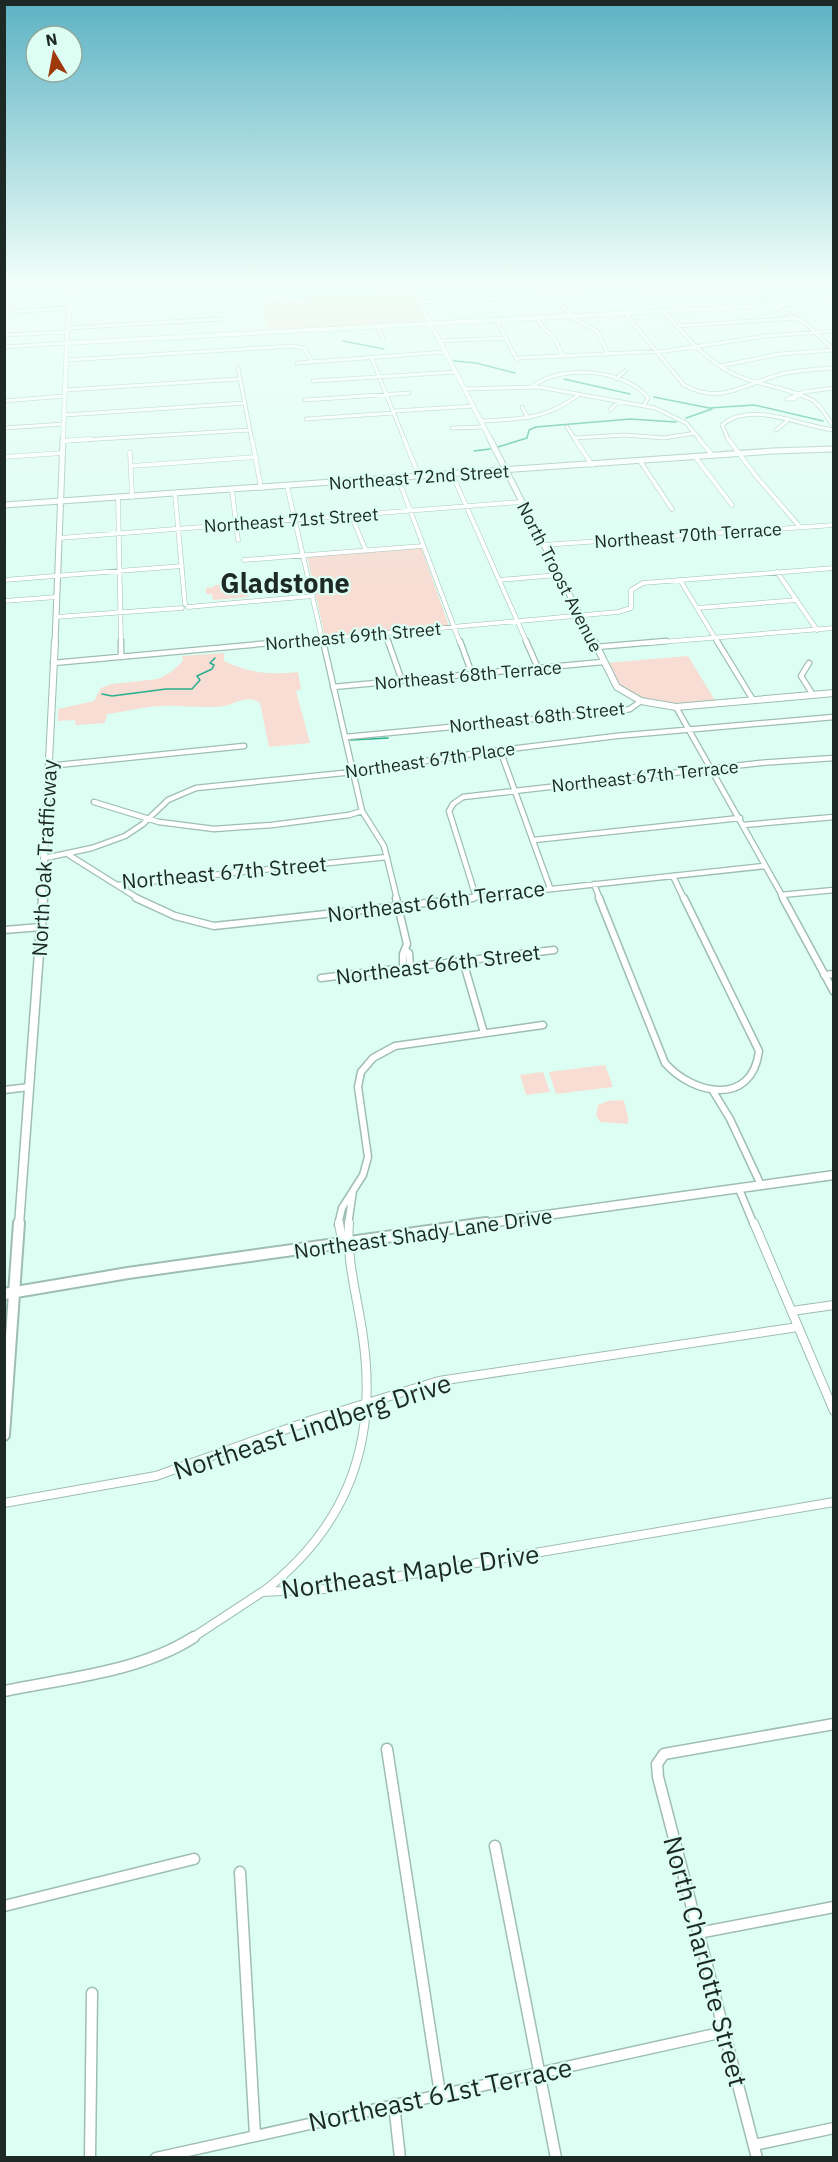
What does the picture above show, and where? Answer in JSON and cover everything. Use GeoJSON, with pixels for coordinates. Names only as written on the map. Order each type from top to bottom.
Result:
{"type":"FeatureCollection","features":[{"type":"Feature","properties":{"kind":"street","name":"North Oak Trafficway"},"geometry":{"type":"LineString","coordinates":[[4,1435],[9,1293],[29,1087],[41,927],[66,382]]}},
{"type":"Feature","properties":{"kind":"street"},"geometry":{"type":"LineString","coordinates":[[66,390],[193,382]]}},
{"type":"Feature","properties":{"kind":"street"},"geometry":{"type":"LineString","coordinates":[[240,382],[261,488]]}},
{"type":"Feature","properties":{"kind":"street"},"geometry":{"type":"LineString","coordinates":[[381,382],[419,476]]}},
{"type":"Feature","properties":{"kind":"street","name":"North Troost Avenue"},"geometry":{"type":"LineString","coordinates":[[461,382],[617,687],[641,701]]}},
{"type":"Feature","properties":{"kind":"street"},"geometry":{"type":"LineString","coordinates":[[533,386],[537,382]]}},
{"type":"Feature","properties":{"kind":"street"},"geometry":{"type":"LineString","coordinates":[[624,382],[641,388],[648,399],[643,406]]}},
{"type":"Feature","properties":{"kind":"street"},"geometry":{"type":"LineString","coordinates":[[681,382],[696,391],[730,394],[760,382]]}},
{"type":"Feature","properties":{"kind":"street"},"geometry":{"type":"LineString","coordinates":[[757,383],[798,395],[817,404],[834,429]]}},
{"type":"Feature","properties":{"kind":"street"},"geometry":{"type":"LineString","coordinates":[[465,389],[533,386],[660,409],[680,418],[713,456]]}},
{"type":"Feature","properties":{"kind":"street"},"geometry":{"type":"LineString","coordinates":[[798,395],[813,389],[834,388]]}},
{"type":"Feature","properties":{"kind":"street"},"geometry":{"type":"LineString","coordinates":[[305,400],[409,393]]}},
{"type":"Feature","properties":{"kind":"street"},"geometry":{"type":"LineString","coordinates":[[452,428],[528,418],[557,411],[580,394]]}},
{"type":"Feature","properties":{"kind":"street"},"geometry":{"type":"LineString","coordinates":[[4,401],[65,396]]}},
{"type":"Feature","properties":{"kind":"street"},"geometry":{"type":"LineString","coordinates":[[610,410],[619,401]]}},
{"type":"Feature","properties":{"kind":"street"},"geometry":{"type":"LineString","coordinates":[[65,415],[245,403]]}},
{"type":"Feature","properties":{"kind":"street"},"geometry":{"type":"LineString","coordinates":[[306,419],[474,406]]}},
{"type":"Feature","properties":{"kind":"street"},"geometry":{"type":"LineString","coordinates":[[522,407],[528,418]]}},
{"type":"Feature","properties":{"kind":"street"},"geometry":{"type":"LineString","coordinates":[[800,527],[737,453],[722,430],[722,425],[726,420],[749,415],[834,429]]}},
{"type":"Feature","properties":{"kind":"street"},"geometry":{"type":"LineString","coordinates":[[776,430],[787,422]]}},
{"type":"Feature","properties":{"kind":"street"},"geometry":{"type":"LineString","coordinates":[[4,428],[64,424]]}},
{"type":"Feature","properties":{"kind":"street"},"geometry":{"type":"LineString","coordinates":[[567,427],[592,465]]}},
{"type":"Feature","properties":{"kind":"street"},"geometry":{"type":"LineString","coordinates":[[63,441],[250,430]]}},
{"type":"Feature","properties":{"kind":"street"},"geometry":{"type":"LineString","coordinates":[[575,438],[625,435],[664,438],[695,433]]}},
{"type":"Feature","properties":{"kind":"street","name":"Northeast 72nd Street"},"geometry":{"type":"LineString","coordinates":[[4,505],[696,458],[737,453],[834,449]]}},
{"type":"Feature","properties":{"kind":"street"},"geometry":{"type":"LineString","coordinates":[[130,452],[132,497]]}},
{"type":"Feature","properties":{"kind":"street"},"geometry":{"type":"LineString","coordinates":[[4,457],[62,453]]}},
{"type":"Feature","properties":{"kind":"street"},"geometry":{"type":"LineString","coordinates":[[131,466],[256,458]]}},
{"type":"Feature","properties":{"kind":"street"},"geometry":{"type":"LineString","coordinates":[[696,458],[732,505]]}},
{"type":"Feature","properties":{"kind":"street"},"geometry":{"type":"LineString","coordinates":[[640,461],[672,509]]}},
{"type":"Feature","properties":{"kind":"street"},"geometry":{"type":"LineString","coordinates":[[452,474],[537,668]]}},
{"type":"Feature","properties":{"kind":"street"},"geometry":{"type":"LineString","coordinates":[[398,478],[472,674]]}},
{"type":"Feature","properties":{"kind":"street"},"geometry":{"type":"LineString","coordinates":[[287,486],[362,811],[380,838],[387,857],[405,937],[406,951],[403,954],[406,968]]}},
{"type":"Feature","properties":{"kind":"street"},"geometry":{"type":"LineString","coordinates":[[232,490],[238,540]]}},
{"type":"Feature","properties":{"kind":"street"},"geometry":{"type":"LineString","coordinates":[[175,494],[185,606]]}},
{"type":"Feature","properties":{"kind":"street"},"geometry":{"type":"LineString","coordinates":[[118,498],[121,657]]}},
{"type":"Feature","properties":{"kind":"street","name":"Northeast 71st Street"},"geometry":{"type":"LineString","coordinates":[[60,538],[521,502]]}},
{"type":"Feature","properties":{"kind":"street"},"geometry":{"type":"LineString","coordinates":[[351,515],[366,550]]}},
{"type":"Feature","properties":{"kind":"street","name":"Northeast 70th Terrace"},"geometry":{"type":"LineString","coordinates":[[543,545],[834,525]]}},
{"type":"Feature","properties":{"kind":"street"},"geometry":{"type":"LineString","coordinates":[[244,560],[423,546]]}},
{"type":"Feature","properties":{"kind":"street"},"geometry":{"type":"LineString","coordinates":[[4,580],[182,566]]}},
{"type":"Feature","properties":{"kind":"street"},"geometry":{"type":"LineString","coordinates":[[753,700],[680,580],[833,569]]}},
{"type":"Feature","properties":{"kind":"street"},"geometry":{"type":"LineString","coordinates":[[777,572],[817,630]]}},
{"type":"Feature","properties":{"kind":"street"},"geometry":{"type":"LineString","coordinates":[[499,580],[558,575]]}},
{"type":"Feature","properties":{"kind":"street","name":"Northeast 69th Street"},"geometry":{"type":"LineString","coordinates":[[53,663],[618,612],[631,608],[632,588],[648,582],[680,580]]}},
{"type":"Feature","properties":{"kind":"street"},"geometry":{"type":"LineString","coordinates":[[56,617],[313,595]]}},
{"type":"Feature","properties":{"kind":"street"},"geometry":{"type":"LineString","coordinates":[[4,601],[57,597]]}},
{"type":"Feature","properties":{"kind":"street"},"geometry":{"type":"LineString","coordinates":[[697,608],[797,600]]}},
{"type":"Feature","properties":{"kind":"street"},"geometry":{"type":"LineString","coordinates":[[596,647],[834,628]]}},
{"type":"Feature","properties":{"kind":"street"},"geometry":{"type":"LineString","coordinates":[[385,633],[402,681]]}},
{"type":"Feature","properties":{"kind":"street","name":"Northeast 68th Terrace"},"geometry":{"type":"LineString","coordinates":[[333,687],[603,662]]}},
{"type":"Feature","properties":{"kind":"street"},"geometry":{"type":"LineString","coordinates":[[809,663],[801,676],[813,695]]}},
{"type":"Feature","properties":{"kind":"street","name":"Northeast 68th Street"},"geometry":{"type":"LineString","coordinates":[[346,737],[619,711],[630,709],[641,701],[676,707],[834,693]]}},
{"type":"Feature","properties":{"kind":"street"},"geometry":{"type":"LineString","coordinates":[[676,707],[740,818],[834,992]]}},
{"type":"Feature","properties":{"kind":"street","name":"Northeast 67th Place"},"geometry":{"type":"LineString","coordinates":[[45,858],[69,855],[124,836],[137,828],[174,795],[196,788],[353,772],[500,750],[834,717]]}},
{"type":"Feature","properties":{"kind":"street"},"geometry":{"type":"LineString","coordinates":[[48,766],[244,746]]}},
{"type":"Feature","properties":{"kind":"street"},"geometry":{"type":"LineString","coordinates":[[500,750],[550,888]]}},
{"type":"Feature","properties":{"kind":"street","name":"Northeast 67th Terrace"},"geometry":{"type":"LineString","coordinates":[[476,897],[449,811],[457,801],[473,794],[834,758]]}},
{"type":"Feature","properties":{"kind":"street"},"geometry":{"type":"LineString","coordinates":[[94,802],[188,827],[215,829],[349,815],[362,811]]}},
{"type":"Feature","properties":{"kind":"street"},"geometry":{"type":"LineString","coordinates":[[743,825],[834,817]]}},
{"type":"Feature","properties":{"kind":"street"},"geometry":{"type":"LineString","coordinates":[[534,840],[740,818]]}},
{"type":"Feature","properties":{"kind":"street","name":"Northeast 67th Street"},"geometry":{"type":"LineString","coordinates":[[69,855],[116,885],[387,857]]}},
{"type":"Feature","properties":{"kind":"street","name":"Northeast 66th Terrace"},"geometry":{"type":"LineString","coordinates":[[116,885],[179,919],[214,926],[765,866]]}},
{"type":"Feature","properties":{"kind":"street"},"geometry":{"type":"LineString","coordinates":[[594,884],[665,1063],[682,1080],[713,1091],[731,1087],[746,1079],[757,1065],[759,1051],[673,876]]}},
{"type":"Feature","properties":{"kind":"street"},"geometry":{"type":"LineString","coordinates":[[781,895],[834,890]]}},
{"type":"Feature","properties":{"kind":"street"},"geometry":{"type":"LineString","coordinates":[[4,930],[41,927]]}},
{"type":"Feature","properties":{"kind":"street","name":"Northeast 66th Street"},"geometry":{"type":"LineString","coordinates":[[321,978],[554,950]]}},
{"type":"Feature","properties":{"kind":"street"},"geometry":{"type":"LineString","coordinates":[[463,961],[484,1033]]}},
{"type":"Feature","properties":{"kind":"street"},"geometry":{"type":"LineString","coordinates":[[824,975],[834,974]]}},
{"type":"Feature","properties":{"kind":"street"},"geometry":{"type":"LineString","coordinates":[[348,1244],[338,1227],[339,1216],[345,1200],[364,1173],[369,1152],[360,1112],[358,1084],[359,1074],[366,1064],[378,1054],[395,1046],[543,1025]]}},
{"type":"Feature","properties":{"kind":"street"},"geometry":{"type":"LineString","coordinates":[[4,1090],[29,1087]]}},
{"type":"Feature","properties":{"kind":"street"},"geometry":{"type":"LineString","coordinates":[[713,1091],[730,1119],[761,1185]]}},
{"type":"Feature","properties":{"kind":"street","name":"Northeast Shady Lane Drive"},"geometry":{"type":"LineString","coordinates":[[9,1293],[128,1274],[834,1175]]}},
{"type":"Feature","properties":{"kind":"street"},"geometry":{"type":"LineString","coordinates":[[739,1189],[834,1411]]}},
{"type":"Feature","properties":{"kind":"street"},"geometry":{"type":"LineString","coordinates":[[262,1592],[293,1568],[332,1519],[353,1474],[362,1440],[367,1402],[367,1374],[348,1244],[350,1212],[355,1199],[353,1191]]}},
{"type":"Feature","properties":{"kind":"street"},"geometry":{"type":"LineString","coordinates":[[792,1311],[834,1305]]}},
{"type":"Feature","properties":{"kind":"street","name":"Northeast Lindberg Drive"},"geometry":{"type":"LineString","coordinates":[[4,1503],[156,1476],[367,1402],[462,1376],[798,1327]]}},
{"type":"Feature","properties":{"kind":"street","name":"Northeast Maple Drive"},"geometry":{"type":"LineString","coordinates":[[4,1691],[125,1666],[150,1658],[189,1640],[262,1592],[324,1589],[834,1502]]}},
{"type":"Feature","properties":{"kind":"street","name":"North Charlotte Street"},"geometry":{"type":"LineString","coordinates":[[758,2157],[658,1778],[657,1764],[664,1754],[834,1724]]}},
{"type":"Feature","properties":{"kind":"street"},"geometry":{"type":"LineString","coordinates":[[387,1749],[440,2094]]}},
{"type":"Feature","properties":{"kind":"street"},"geometry":{"type":"LineString","coordinates":[[495,1846],[556,2157]]}},
{"type":"Feature","properties":{"kind":"street"},"geometry":{"type":"LineString","coordinates":[[4,1906],[194,1859]]}},
{"type":"Feature","properties":{"kind":"street"},"geometry":{"type":"LineString","coordinates":[[240,1872],[255,2135]]}},
{"type":"Feature","properties":{"kind":"street"},"geometry":{"type":"LineString","coordinates":[[698,1933],[834,1907]]}},
{"type":"Feature","properties":{"kind":"street"},"geometry":{"type":"LineString","coordinates":[[90,2157],[92,1993]]}},
{"type":"Feature","properties":{"kind":"street","name":"Northeast 61st Terrace"},"geometry":{"type":"LineString","coordinates":[[156,2157],[724,2032]]}},
{"type":"Feature","properties":{"kind":"street"},"geometry":{"type":"LineString","coordinates":[[394,2104],[400,2157]]}},
{"type":"Feature","properties":{"kind":"street"},"geometry":{"type":"LineString","coordinates":[[754,2145],[834,2128]]}},
{"type":"Feature","properties":{"kind":"shaded area"},"geometry":{"type":"Polygon","coordinates":[[[421,547],[449,626],[325,637],[307,556],[421,547]]]}},
{"type":"Feature","properties":{"kind":"shaded area"},"geometry":{"type":"Polygon","coordinates":[[[247,582],[249,597],[213,600],[212,594],[206,594],[206,588],[215,585],[247,582]]]}},
{"type":"Feature","properties":{"kind":"shaded area"},"geometry":{"type":"Polygon","coordinates":[[[224,653],[224,661],[251,671],[298,672],[301,689],[296,691],[310,743],[269,747],[260,703],[251,699],[216,707],[156,706],[142,708],[107,714],[105,723],[76,725],[75,720],[58,721],[58,709],[94,701],[101,688],[112,684],[158,679],[171,672],[183,661],[182,656],[224,653]]]}},
{"type":"Feature","properties":{"kind":"shaded area"},"geometry":{"type":"Polygon","coordinates":[[[688,656],[716,702],[667,704],[642,699],[619,685],[606,663],[688,656]]]}},
{"type":"Feature","properties":{"kind":"shaded area"},"geometry":{"type":"Polygon","coordinates":[[[605,1065],[613,1087],[556,1094],[549,1072],[605,1065]]]}},
{"type":"Feature","properties":{"kind":"shaded area"},"geometry":{"type":"Polygon","coordinates":[[[543,1072],[550,1092],[526,1095],[520,1075],[543,1072]]]}},
{"type":"Feature","properties":{"kind":"shaded area"},"geometry":{"type":"Polygon","coordinates":[[[624,1101],[629,1121],[627,1124],[600,1122],[596,1115],[598,1105],[624,1101]]]}},
{"type":"Feature","properties":{"kind":"waterway"},"geometry":{"type":"LineString","coordinates":[[577,382],[630,394]]}},
{"type":"Feature","properties":{"kind":"waterway"},"geometry":{"type":"LineString","coordinates":[[654,397],[709,408],[754,405],[823,421]]}},
{"type":"Feature","properties":{"kind":"waterway"},"geometry":{"type":"LineString","coordinates":[[686,418],[712,409]]}},
{"type":"Feature","properties":{"kind":"waterway"},"geometry":{"type":"LineString","coordinates":[[498,447],[527,438],[529,430],[536,427],[630,419],[676,422]]}},
{"type":"Feature","properties":{"kind":"waterway"},"geometry":{"type":"LineString","coordinates":[[474,451],[490,449]]}},
{"type":"Feature","properties":{"kind":"waterway"},"geometry":{"type":"LineString","coordinates":[[102,694],[112,696],[166,689],[192,689],[200,680],[197,676],[212,669],[214,665],[210,663],[215,658]]}},
{"type":"Feature","properties":{"kind":"waterway"},"geometry":{"type":"LineString","coordinates":[[351,740],[388,738]]}},
{"type":"Feature","properties":{"kind":"district","name":"Gladstone"},"geometry":{"type":"Point","coordinates":[285,582]}}]}
